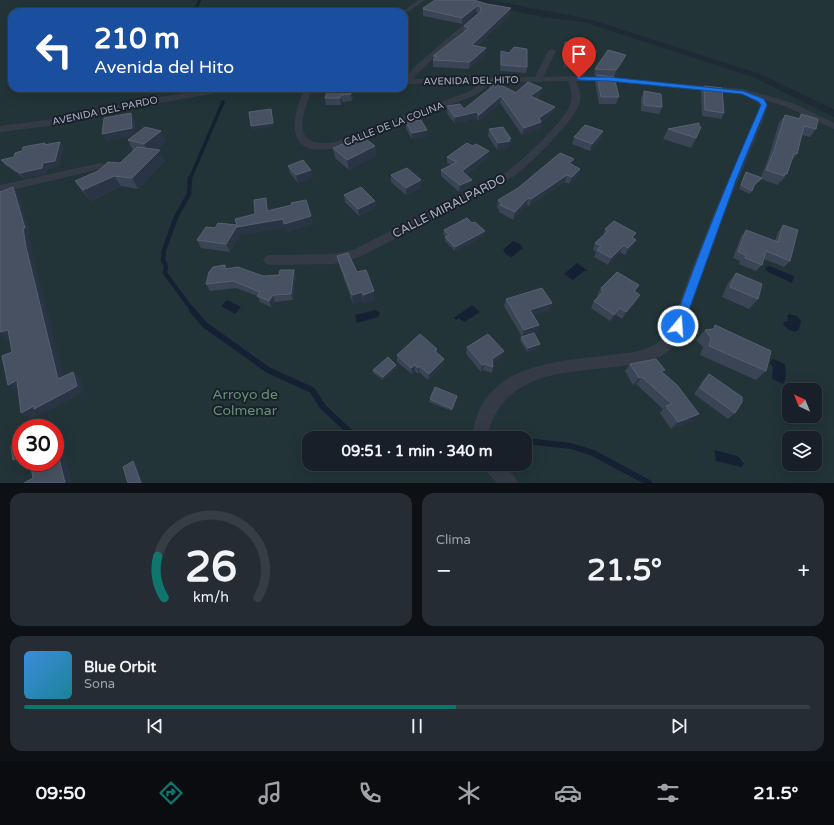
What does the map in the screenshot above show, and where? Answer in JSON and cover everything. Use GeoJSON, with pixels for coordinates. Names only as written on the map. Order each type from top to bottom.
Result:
{"type":"FeatureCollection","features":[{"type":"Feature","properties":{"kind":"street"},"geometry":{"type":"LineString","coordinates":[[408,10],[422,0]]}},
{"type":"Feature","properties":{"kind":"street"},"geometry":{"type":"LineString","coordinates":[[408,82],[417,69],[477,16]]}},
{"type":"Feature","properties":{"kind":"street"},"geometry":{"type":"LineString","coordinates":[[575,79],[594,50]]}},
{"type":"Feature","properties":{"kind":"street"},"geometry":{"type":"LineString","coordinates":[[538,79],[552,51]]}},
{"type":"Feature","properties":{"kind":"street","name":"CALLE MIRALPARDO"},"geometry":{"type":"LineString","coordinates":[[268,260],[333,258],[356,254],[509,175],[523,165],[571,114],[577,104],[575,79]]}},
{"type":"Feature","properties":{"kind":"street","name":"AVENIDA DEL HITO"},"geometry":{"type":"LineString","coordinates":[[408,82],[609,79],[743,92],[767,102]]}},
{"type":"Feature","properties":{"kind":"street","name":"CALLE DE LA COLINA"},"geometry":{"type":"LineString","coordinates":[[307,92],[300,108],[298,129],[301,138],[308,144],[318,147],[337,145],[466,96],[473,93],[488,81]]}},
{"type":"Feature","properties":{"kind":"street","name":"AVENIDA DEL PARDO"},"geometry":{"type":"LineString","coordinates":[[0,129],[63,121],[159,100],[209,92]]}},
{"type":"Feature","properties":{"kind":"street"},"geometry":{"type":"LineString","coordinates":[[743,92],[767,102],[790,104],[834,126]]}},
{"type":"Feature","properties":{"kind":"street"},"geometry":{"type":"LineString","coordinates":[[481,431],[486,413],[497,396],[509,385],[527,375],[561,366],[605,362],[645,356],[661,348],[671,337],[678,326],[732,180],[767,102]]}},
{"type":"Feature","properties":{"kind":"street"},"geometry":{"type":"LineString","coordinates":[[0,189],[100,166]]}},
{"type":"Feature","properties":{"kind":"street"},"geometry":{"type":"LineString","coordinates":[[497,471],[508,483]]}},
{"type":"Feature","properties":{"kind":"green space","name":"Arroyo de Colmenar"},"geometry":{"type":"Polygon","coordinates":[[[0,0],[472,0],[542,17],[583,22],[753,77],[834,117],[834,483],[0,483],[0,0]]]}},
{"type":"Feature","properties":{"kind":"green space"},"geometry":{"type":"Polygon","coordinates":[[[490,0],[834,0],[834,109],[757,73],[589,19],[490,0]]]}},
{"type":"Feature","properties":{"kind":"water"},"geometry":{"type":"Polygon","coordinates":[[[513,241],[520,244],[523,248],[512,257],[507,255],[503,250],[513,241]]]}},
{"type":"Feature","properties":{"kind":"water"},"geometry":{"type":"Polygon","coordinates":[[[577,263],[588,271],[584,271],[573,280],[564,274],[577,263]]]}},
{"type":"Feature","properties":{"kind":"water"},"geometry":{"type":"Polygon","coordinates":[[[769,266],[794,276],[792,283],[768,272],[765,268],[769,266]]]}},
{"type":"Feature","properties":{"kind":"water"},"geometry":{"type":"Polygon","coordinates":[[[227,300],[241,307],[235,314],[221,306],[227,300]]]}},
{"type":"Feature","properties":{"kind":"water"},"geometry":{"type":"Polygon","coordinates":[[[472,305],[480,312],[464,322],[459,318],[456,320],[454,318],[472,305]]]}},
{"type":"Feature","properties":{"kind":"water"},"geometry":{"type":"Polygon","coordinates":[[[376,310],[380,313],[378,317],[357,323],[355,315],[376,310]]]}},
{"type":"Feature","properties":{"kind":"water"},"geometry":{"type":"Polygon","coordinates":[[[789,314],[797,316],[801,321],[799,329],[795,332],[789,330],[783,324],[784,322],[788,321],[787,316],[789,314]]]}},
{"type":"Feature","properties":{"kind":"water"},"geometry":{"type":"Polygon","coordinates":[[[773,359],[785,364],[786,377],[783,383],[772,379],[773,367],[770,363],[773,359]]]}},
{"type":"Feature","properties":{"kind":"water"},"geometry":{"type":"Polygon","coordinates":[[[714,450],[738,456],[744,464],[741,467],[716,461],[714,450]]]}},
{"type":"Feature","properties":{"kind":"building"},"geometry":{"type":"Polygon","coordinates":[[[435,0],[474,0],[511,8],[472,45],[486,48],[470,62],[433,60],[437,56],[433,56],[469,28],[464,26],[481,11],[480,6],[477,6],[462,18],[423,9],[435,0]]]}},
{"type":"Feature","properties":{"kind":"building"},"geometry":{"type":"Polygon","coordinates":[[[565,42],[578,43],[579,52],[566,62],[565,42]]]}},
{"type":"Feature","properties":{"kind":"building"},"geometry":{"type":"Polygon","coordinates":[[[514,47],[527,49],[527,67],[501,65],[501,51],[509,53],[514,47]]]}},
{"type":"Feature","properties":{"kind":"building"},"geometry":{"type":"Polygon","coordinates":[[[608,50],[626,55],[616,70],[595,69],[608,50]]]}},
{"type":"Feature","properties":{"kind":"building"},"geometry":{"type":"Polygon","coordinates":[[[597,75],[614,77],[619,97],[601,97],[597,75]]]}},
{"type":"Feature","properties":{"kind":"building"},"geometry":{"type":"Polygon","coordinates":[[[490,80],[515,92],[514,94],[528,82],[542,88],[530,96],[555,107],[539,118],[541,122],[524,128],[501,96],[479,115],[477,112],[455,117],[447,106],[460,104],[464,109],[493,86],[490,80]]]}},
{"type":"Feature","properties":{"kind":"building"},"geometry":{"type":"Polygon","coordinates":[[[704,86],[722,88],[724,113],[705,110],[704,86]]]}},
{"type":"Feature","properties":{"kind":"building"},"geometry":{"type":"Polygon","coordinates":[[[644,91],[661,94],[662,107],[644,105],[644,91]]]}},
{"type":"Feature","properties":{"kind":"building"},"geometry":{"type":"Polygon","coordinates":[[[327,92],[351,92],[351,94],[341,95],[340,98],[325,98],[327,92]]]}},
{"type":"Feature","properties":{"kind":"building"},"geometry":{"type":"Polygon","coordinates":[[[271,109],[273,123],[251,126],[249,112],[271,109]]]}},
{"type":"Feature","properties":{"kind":"building"},"geometry":{"type":"Polygon","coordinates":[[[131,113],[132,128],[102,134],[104,118],[131,113]]]}},
{"type":"Feature","properties":{"kind":"building"},"geometry":{"type":"Polygon","coordinates":[[[801,114],[818,119],[816,129],[804,126],[797,154],[794,153],[787,174],[785,173],[784,176],[766,170],[774,151],[785,115],[800,119],[801,114]]]}},
{"type":"Feature","properties":{"kind":"building"},"geometry":{"type":"Polygon","coordinates":[[[421,120],[427,130],[412,133],[406,122],[421,120]]]}},
{"type":"Feature","properties":{"kind":"building"},"geometry":{"type":"Polygon","coordinates":[[[699,123],[699,126],[701,127],[696,138],[668,129],[699,123]]]}},
{"type":"Feature","properties":{"kind":"building"},"geometry":{"type":"Polygon","coordinates":[[[585,125],[603,131],[592,144],[574,137],[585,125]]]}},
{"type":"Feature","properties":{"kind":"building"},"geometry":{"type":"Polygon","coordinates":[[[145,127],[161,131],[144,144],[128,140],[145,127]]]}},
{"type":"Feature","properties":{"kind":"building"},"geometry":{"type":"Polygon","coordinates":[[[503,127],[511,139],[508,139],[510,141],[498,143],[489,129],[503,127]]]}},
{"type":"Feature","properties":{"kind":"building"},"geometry":{"type":"Polygon","coordinates":[[[362,136],[375,146],[347,160],[333,148],[362,136]]]}},
{"type":"Feature","properties":{"kind":"building"},"geometry":{"type":"Polygon","coordinates":[[[60,142],[55,161],[43,163],[42,168],[20,173],[1,160],[14,157],[15,153],[22,151],[23,147],[60,142]]]}},
{"type":"Feature","properties":{"kind":"building"},"geometry":{"type":"Polygon","coordinates":[[[467,143],[473,146],[476,144],[489,151],[462,171],[472,180],[460,185],[441,170],[457,162],[447,157],[467,143]]]}},
{"type":"Feature","properties":{"kind":"building"},"geometry":{"type":"Polygon","coordinates":[[[137,147],[160,150],[132,178],[114,176],[83,190],[75,181],[98,171],[108,162],[120,163],[137,147]]]}},
{"type":"Feature","properties":{"kind":"building"},"geometry":{"type":"Polygon","coordinates":[[[560,153],[574,159],[569,163],[580,169],[572,177],[567,175],[531,199],[528,198],[515,212],[500,205],[502,203],[498,200],[518,188],[560,153]]]}},
{"type":"Feature","properties":{"kind":"building"},"geometry":{"type":"Polygon","coordinates":[[[303,160],[311,170],[296,175],[288,166],[303,160]]]}},
{"type":"Feature","properties":{"kind":"building"},"geometry":{"type":"Polygon","coordinates":[[[407,168],[421,180],[406,188],[391,175],[407,168]]]}},
{"type":"Feature","properties":{"kind":"building"},"geometry":{"type":"Polygon","coordinates":[[[746,172],[762,178],[754,185],[752,191],[741,185],[746,172]]]}},
{"type":"Feature","properties":{"kind":"building"},"geometry":{"type":"Polygon","coordinates":[[[13,187],[25,228],[23,228],[26,247],[58,379],[73,372],[77,386],[34,409],[34,406],[21,413],[17,380],[8,385],[2,356],[12,352],[8,330],[0,332],[0,192],[13,187]]]}},
{"type":"Feature","properties":{"kind":"building"},"geometry":{"type":"Polygon","coordinates":[[[361,187],[375,201],[358,209],[344,195],[361,187]]]}},
{"type":"Feature","properties":{"kind":"building"},"geometry":{"type":"Polygon","coordinates":[[[266,198],[267,211],[306,200],[311,216],[284,224],[283,219],[237,226],[226,244],[197,240],[206,227],[215,228],[218,223],[237,225],[235,219],[255,214],[254,200],[266,198]]]}},
{"type":"Feature","properties":{"kind":"building"},"geometry":{"type":"Polygon","coordinates":[[[467,218],[472,223],[475,222],[485,231],[455,247],[445,237],[449,235],[444,230],[467,218]]]}},
{"type":"Feature","properties":{"kind":"building"},"geometry":{"type":"Polygon","coordinates":[[[614,221],[636,233],[632,237],[636,240],[628,248],[624,245],[611,258],[597,250],[601,246],[595,243],[608,231],[605,229],[614,221]]]}},
{"type":"Feature","properties":{"kind":"building"},"geometry":{"type":"Polygon","coordinates":[[[783,225],[798,230],[790,261],[766,251],[762,265],[745,258],[746,255],[738,252],[746,230],[778,242],[783,225]]]}},
{"type":"Feature","properties":{"kind":"building"},"geometry":{"type":"Polygon","coordinates":[[[348,253],[357,272],[366,270],[374,291],[363,295],[362,292],[352,295],[337,256],[348,253]]]}},
{"type":"Feature","properties":{"kind":"building"},"geometry":{"type":"Polygon","coordinates":[[[225,265],[225,269],[238,267],[263,276],[279,275],[280,270],[294,270],[291,294],[273,295],[269,301],[257,296],[260,292],[233,281],[206,284],[209,272],[213,267],[225,265]]]}},
{"type":"Feature","properties":{"kind":"building"},"geometry":{"type":"Polygon","coordinates":[[[617,272],[639,285],[634,291],[640,295],[626,312],[620,308],[614,315],[594,301],[603,292],[601,288],[617,272]]]}},
{"type":"Feature","properties":{"kind":"building"},"geometry":{"type":"Polygon","coordinates":[[[736,273],[762,284],[758,299],[730,287],[736,273]]]}},
{"type":"Feature","properties":{"kind":"building"},"geometry":{"type":"Polygon","coordinates":[[[542,288],[552,303],[530,310],[539,325],[524,330],[506,299],[542,288]]]}},
{"type":"Feature","properties":{"kind":"building"},"geometry":{"type":"Polygon","coordinates":[[[715,325],[771,351],[766,371],[709,346],[711,338],[705,330],[714,329],[715,325]]]}},
{"type":"Feature","properties":{"kind":"building"},"geometry":{"type":"Polygon","coordinates":[[[534,333],[540,344],[528,348],[521,337],[534,333]]]}},
{"type":"Feature","properties":{"kind":"building"},"geometry":{"type":"Polygon","coordinates":[[[420,334],[437,349],[435,351],[444,359],[429,374],[419,366],[418,368],[415,365],[411,368],[397,355],[420,334]]]}},
{"type":"Feature","properties":{"kind":"building"},"geometry":{"type":"Polygon","coordinates":[[[488,334],[504,351],[492,359],[493,367],[484,364],[482,365],[467,347],[488,334]]]}},
{"type":"Feature","properties":{"kind":"building"},"geometry":{"type":"Polygon","coordinates":[[[388,357],[396,365],[383,377],[373,370],[388,357]]]}},
{"type":"Feature","properties":{"kind":"building"},"geometry":{"type":"Polygon","coordinates":[[[656,359],[665,370],[661,371],[677,385],[699,414],[678,422],[666,406],[672,404],[642,377],[639,378],[630,364],[656,359]]]}},
{"type":"Feature","properties":{"kind":"building"},"geometry":{"type":"Polygon","coordinates":[[[709,374],[742,397],[742,402],[735,413],[700,388],[709,374]]]}},
{"type":"Feature","properties":{"kind":"building"},"geometry":{"type":"Polygon","coordinates":[[[435,387],[457,396],[452,409],[430,399],[435,387]]]}},
{"type":"Feature","properties":{"kind":"building"},"geometry":{"type":"Polygon","coordinates":[[[133,461],[141,483],[128,483],[123,467],[133,461]]]}},
{"type":"Feature","properties":{"kind":"building"},"geometry":{"type":"Polygon","coordinates":[[[32,471],[62,471],[65,483],[24,483],[33,478],[32,471]]]}},
{"type":"Feature","properties":{"kind":"waterway"},"geometry":{"type":"LineString","coordinates":[[196,8],[200,0]]}},
{"type":"Feature","properties":{"kind":"waterway"},"geometry":{"type":"LineString","coordinates":[[190,179],[223,102]]}},
{"type":"Feature","properties":{"kind":"waterway"},"geometry":{"type":"LineString","coordinates":[[190,178],[189,194],[176,217],[164,250],[163,260],[166,266],[165,273],[193,311]]}},
{"type":"Feature","properties":{"kind":"waterway"},"geometry":{"type":"LineString","coordinates":[[192,310],[205,325],[268,370],[312,390],[323,407],[349,431]]}},
{"type":"Feature","properties":{"kind":"waterway"},"geometry":{"type":"LineString","coordinates":[[532,442],[571,446],[593,453],[649,483]]}},
{"type":"Feature","properties":{"kind":"route"},"geometry":{"type":"LineString","coordinates":[[579,78],[609,79],[743,92],[762,100],[764,105],[732,180],[678,326]]}}]}
